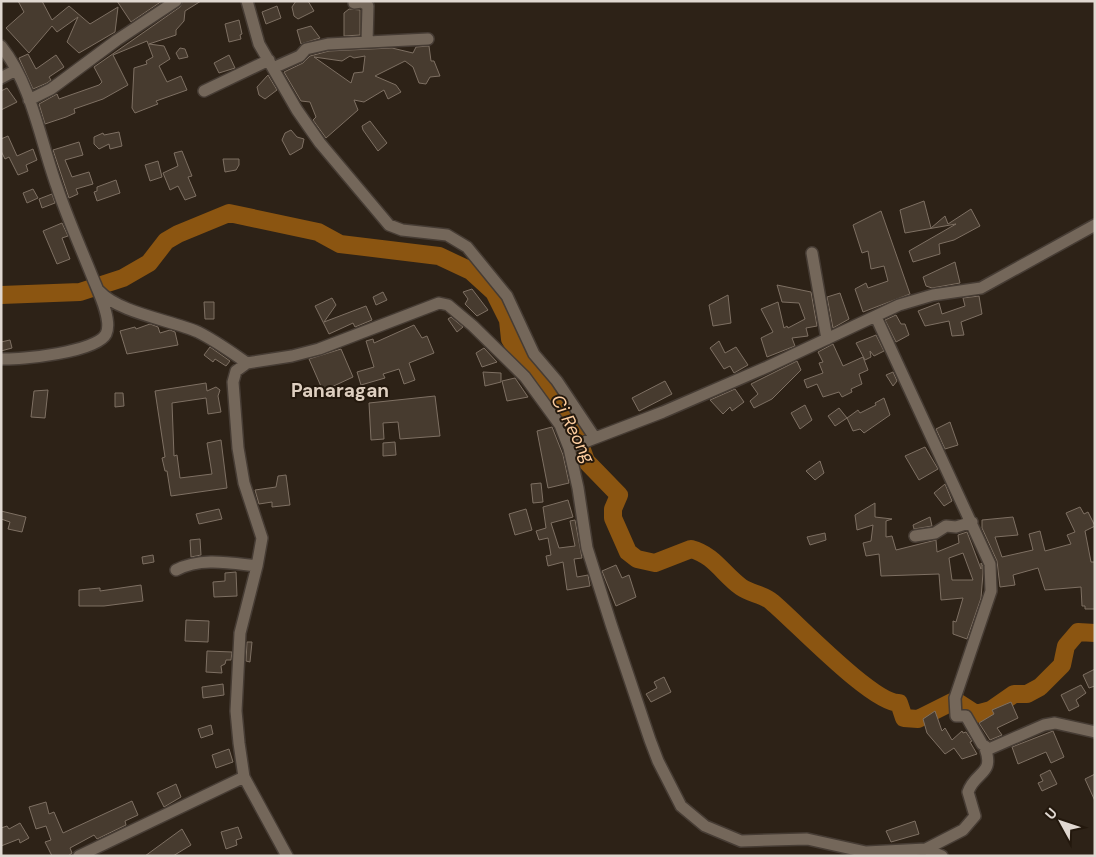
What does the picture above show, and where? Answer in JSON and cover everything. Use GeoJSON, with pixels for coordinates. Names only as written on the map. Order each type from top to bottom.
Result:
{"type":"FeatureCollection","features":[{"type":"Feature","properties":{"kind":"street"},"geometry":{"type":"LineString","coordinates":[[29,100],[50,89],[117,40],[176,1]]}},
{"type":"Feature","properties":{"kind":"street"},"geometry":{"type":"LineString","coordinates":[[247,1],[259,44],[297,110],[320,143],[388,225],[402,230],[447,235],[467,247],[507,296],[534,354],[557,381],[593,439]]}},
{"type":"Feature","properties":{"kind":"street"},"geometry":{"type":"LineString","coordinates":[[354,3],[362,2],[368,6],[367,42]]}},
{"type":"Feature","properties":{"kind":"street"},"geometry":{"type":"LineString","coordinates":[[204,91],[271,64],[300,56],[306,50],[328,44],[428,39]]}},
{"type":"Feature","properties":{"kind":"street"},"geometry":{"type":"LineString","coordinates":[[1,46],[16,70],[29,100],[57,188],[108,320],[108,329],[101,340],[90,346],[33,358],[1,359]]}},
{"type":"Feature","properties":{"kind":"street"},"geometry":{"type":"LineString","coordinates":[[1,78],[16,70]]}},
{"type":"Feature","properties":{"kind":"street"},"geometry":{"type":"LineString","coordinates":[[572,447],[742,378],[899,305],[921,298],[964,289],[981,288],[1095,225]]}},
{"type":"Feature","properties":{"kind":"street"},"geometry":{"type":"LineString","coordinates":[[812,254],[827,339]]}},
{"type":"Feature","properties":{"kind":"street"},"geometry":{"type":"LineString","coordinates":[[98,290],[114,303],[197,332],[226,348],[247,363]]}},
{"type":"Feature","properties":{"kind":"street"},"geometry":{"type":"LineString","coordinates":[[287,856],[244,777],[236,711],[240,633],[258,566],[262,538],[244,483],[238,448],[233,382],[236,371],[247,363],[292,356],[319,349],[428,308],[436,303],[444,303],[473,326],[525,377],[552,411],[572,447],[587,548],[610,624],[652,747],[681,806],[705,826],[741,841],[808,839],[866,852],[926,849],[962,830],[974,816],[968,792],[989,766],[990,759],[986,748],[966,716],[956,716],[955,703],[992,584],[990,564],[876,317]]}},
{"type":"Feature","properties":{"kind":"street"},"geometry":{"type":"LineString","coordinates":[[915,536],[935,533],[946,526],[956,527],[972,522]]}},
{"type":"Feature","properties":{"kind":"street"},"geometry":{"type":"LineString","coordinates":[[176,570],[195,563],[217,562],[258,566]]}},
{"type":"Feature","properties":{"kind":"street"},"geometry":{"type":"LineString","coordinates":[[986,748],[994,748],[1044,725],[1055,722],[1095,732]]}},
{"type":"Feature","properties":{"kind":"street"},"geometry":{"type":"LineString","coordinates":[[79,856],[244,777]]}},
{"type":"Feature","properties":{"kind":"street"},"geometry":{"type":"LineString","coordinates":[[926,849],[942,856]]}},
{"type":"Feature","properties":{"kind":"building"},"geometry":{"type":"Polygon","coordinates":[[[18,1],[42,1],[52,20],[69,6],[90,24],[118,7],[115,32],[79,53],[67,42],[78,17],[57,32],[52,26],[29,53],[6,28],[24,12],[18,1]]]}},
{"type":"Feature","properties":{"kind":"building"},"geometry":{"type":"Polygon","coordinates":[[[117,1],[162,1],[131,22],[117,1]]]}},
{"type":"Feature","properties":{"kind":"building"},"geometry":{"type":"Polygon","coordinates":[[[183,1],[201,1],[185,11],[184,21],[176,30],[176,35],[149,44],[164,46],[170,59],[159,66],[167,82],[181,76],[187,90],[156,101],[158,104],[135,113],[132,108],[134,68],[147,64],[146,61],[153,57],[147,41],[113,55],[128,85],[103,99],[74,109],[75,113],[45,124],[39,104],[57,94],[59,99],[99,85],[102,82],[94,67],[180,7],[183,1]]]}},
{"type":"Feature","properties":{"kind":"building"},"geometry":{"type":"Polygon","coordinates":[[[296,1],[308,1],[314,11],[298,19],[294,16],[292,7],[296,1]]]}},
{"type":"Feature","properties":{"kind":"building"},"geometry":{"type":"Polygon","coordinates":[[[277,6],[281,18],[266,24],[262,12],[277,6]]]}},
{"type":"Feature","properties":{"kind":"building"},"geometry":{"type":"Polygon","coordinates":[[[349,9],[360,10],[360,35],[344,36],[344,13],[349,9]]]}},
{"type":"Feature","properties":{"kind":"building"},"geometry":{"type":"Polygon","coordinates":[[[239,20],[242,34],[240,35],[241,39],[229,42],[225,24],[239,20]]]}},
{"type":"Feature","properties":{"kind":"building"},"geometry":{"type":"Polygon","coordinates":[[[311,26],[320,38],[301,44],[297,30],[311,26]]]}},
{"type":"Feature","properties":{"kind":"building"},"geometry":{"type":"Polygon","coordinates":[[[429,46],[431,61],[434,61],[440,76],[430,77],[426,84],[419,83],[413,67],[405,61],[375,76],[396,85],[401,92],[388,99],[384,90],[364,102],[354,100],[358,110],[326,138],[313,120],[316,117],[310,102],[301,101],[284,72],[303,63],[310,56],[329,51],[392,48],[413,53],[416,47],[429,46]],[[350,56],[342,61],[314,57],[351,83],[354,73],[363,72],[365,56],[354,58],[350,56]]]}},
{"type":"Feature","properties":{"kind":"building"},"geometry":{"type":"Polygon","coordinates":[[[180,48],[185,49],[188,57],[179,59],[176,53],[180,48]]]}},
{"type":"Feature","properties":{"kind":"building"},"geometry":{"type":"Polygon","coordinates":[[[28,54],[36,69],[56,55],[64,67],[49,77],[51,80],[47,83],[33,89],[19,58],[28,54]]]}},
{"type":"Feature","properties":{"kind":"building"},"geometry":{"type":"Polygon","coordinates":[[[229,55],[235,68],[219,73],[214,63],[229,55]]]}},
{"type":"Feature","properties":{"kind":"building"},"geometry":{"type":"Polygon","coordinates":[[[268,75],[277,90],[265,99],[259,95],[257,87],[268,75]]]}},
{"type":"Feature","properties":{"kind":"building"},"geometry":{"type":"Polygon","coordinates":[[[7,88],[17,102],[1,110],[1,91],[7,88]]]}},
{"type":"Feature","properties":{"kind":"building"},"geometry":{"type":"Polygon","coordinates":[[[370,121],[387,143],[378,151],[363,130],[362,126],[370,121]]]}},
{"type":"Feature","properties":{"kind":"building"},"geometry":{"type":"Polygon","coordinates":[[[291,130],[297,137],[304,139],[302,148],[290,155],[282,140],[285,133],[291,130]]]}},
{"type":"Feature","properties":{"kind":"building"},"geometry":{"type":"Polygon","coordinates":[[[119,132],[122,146],[110,149],[109,144],[99,149],[94,144],[94,137],[103,133],[104,135],[119,132]]]}},
{"type":"Feature","properties":{"kind":"building"},"geometry":{"type":"Polygon","coordinates":[[[8,136],[17,156],[33,149],[37,160],[26,165],[28,171],[18,175],[9,157],[5,159],[1,151],[1,139],[8,136]]]}},
{"type":"Feature","properties":{"kind":"building"},"geometry":{"type":"Polygon","coordinates":[[[79,142],[83,155],[65,160],[72,177],[89,172],[93,184],[76,189],[78,194],[69,198],[53,150],[79,142]]]}},
{"type":"Feature","properties":{"kind":"building"},"geometry":{"type":"Polygon","coordinates":[[[182,151],[192,176],[188,177],[196,196],[185,200],[178,186],[170,190],[163,173],[178,166],[174,153],[182,151]]]}},
{"type":"Feature","properties":{"kind":"building"},"geometry":{"type":"Polygon","coordinates":[[[223,159],[239,159],[239,165],[236,170],[225,172],[223,159]]]}},
{"type":"Feature","properties":{"kind":"building"},"geometry":{"type":"Polygon","coordinates":[[[158,161],[162,177],[150,181],[145,165],[158,161]]]}},
{"type":"Feature","properties":{"kind":"building"},"geometry":{"type":"Polygon","coordinates":[[[116,180],[120,193],[97,201],[94,192],[97,191],[97,187],[116,180]]]}},
{"type":"Feature","properties":{"kind":"building"},"geometry":{"type":"Polygon","coordinates":[[[33,189],[38,198],[27,203],[23,193],[33,189]]]}},
{"type":"Feature","properties":{"kind":"building"},"geometry":{"type":"Polygon","coordinates":[[[52,194],[55,203],[42,208],[39,199],[52,194]]]}},
{"type":"Feature","properties":{"kind":"building"},"geometry":{"type":"Polygon","coordinates":[[[924,201],[931,228],[945,216],[948,224],[971,209],[980,226],[954,240],[939,244],[940,254],[913,262],[909,251],[956,224],[905,233],[900,210],[924,201]]]}},
{"type":"Feature","properties":{"kind":"building"},"geometry":{"type":"Polygon","coordinates":[[[881,211],[910,294],[863,312],[855,289],[866,283],[868,288],[888,281],[884,266],[871,269],[868,251],[862,253],[853,225],[881,211]]]}},
{"type":"Feature","properties":{"kind":"building"},"geometry":{"type":"Polygon","coordinates":[[[62,223],[68,236],[62,238],[70,259],[57,264],[43,231],[62,223]]]}},
{"type":"Feature","properties":{"kind":"building"},"geometry":{"type":"Polygon","coordinates":[[[955,262],[960,283],[932,288],[926,286],[923,277],[955,262]]]}},
{"type":"Feature","properties":{"kind":"building"},"geometry":{"type":"Polygon","coordinates":[[[777,285],[811,292],[817,326],[806,328],[808,336],[792,338],[795,346],[767,357],[761,338],[773,332],[761,309],[778,302],[784,328],[787,326],[788,328],[805,319],[799,303],[782,302],[777,285]]]}},
{"type":"Feature","properties":{"kind":"building"},"geometry":{"type":"Polygon","coordinates":[[[472,289],[488,310],[477,316],[465,304],[468,299],[463,292],[472,289]]]}},
{"type":"Feature","properties":{"kind":"building"},"geometry":{"type":"Polygon","coordinates":[[[383,292],[387,300],[376,305],[373,297],[383,292]]]}},
{"type":"Feature","properties":{"kind":"building"},"geometry":{"type":"Polygon","coordinates":[[[840,293],[849,319],[833,328],[827,297],[840,293]]]}},
{"type":"Feature","properties":{"kind":"building"},"geometry":{"type":"Polygon","coordinates":[[[728,295],[731,323],[713,326],[709,305],[728,295]]]}},
{"type":"Feature","properties":{"kind":"building"},"geometry":{"type":"Polygon","coordinates":[[[979,296],[982,314],[961,322],[964,335],[952,336],[949,321],[925,326],[918,311],[939,303],[942,314],[965,306],[963,298],[979,296]]]}},
{"type":"Feature","properties":{"kind":"building"},"geometry":{"type":"Polygon","coordinates":[[[332,298],[336,305],[324,322],[366,306],[372,320],[355,327],[353,323],[329,334],[315,306],[332,298]]]}},
{"type":"Feature","properties":{"kind":"building"},"geometry":{"type":"Polygon","coordinates":[[[204,302],[214,302],[214,319],[205,319],[204,302]]]}},
{"type":"Feature","properties":{"kind":"building"},"geometry":{"type":"Polygon","coordinates":[[[896,315],[901,324],[905,324],[909,335],[896,342],[885,320],[896,315]]]}},
{"type":"Feature","properties":{"kind":"building"},"geometry":{"type":"Polygon","coordinates":[[[451,317],[463,327],[457,332],[448,319],[451,317]]]}},
{"type":"Feature","properties":{"kind":"building"},"geometry":{"type":"Polygon","coordinates":[[[150,324],[158,327],[160,333],[170,330],[175,332],[178,345],[127,354],[120,331],[135,327],[136,329],[150,324]]]}},
{"type":"Feature","properties":{"kind":"building"},"geometry":{"type":"Polygon","coordinates":[[[414,325],[422,338],[427,336],[434,353],[409,363],[415,380],[404,384],[399,369],[383,374],[385,378],[361,385],[357,372],[374,367],[366,341],[373,339],[374,343],[414,325]]]}},
{"type":"Feature","properties":{"kind":"building"},"geometry":{"type":"Polygon","coordinates":[[[876,335],[884,351],[874,356],[870,351],[871,357],[865,360],[856,343],[876,335]]]}},
{"type":"Feature","properties":{"kind":"building"},"geometry":{"type":"Polygon","coordinates":[[[10,340],[12,348],[1,351],[1,342],[10,340]]]}},
{"type":"Feature","properties":{"kind":"building"},"geometry":{"type":"Polygon","coordinates":[[[719,341],[725,353],[736,347],[748,365],[734,373],[730,366],[724,369],[710,348],[719,341]]]}},
{"type":"Feature","properties":{"kind":"building"},"geometry":{"type":"Polygon","coordinates":[[[833,344],[843,366],[863,357],[868,370],[859,374],[862,384],[851,389],[852,392],[842,397],[839,392],[823,397],[817,384],[807,388],[804,380],[823,373],[819,363],[823,362],[818,352],[833,344]]]}},
{"type":"Feature","properties":{"kind":"building"},"geometry":{"type":"Polygon","coordinates":[[[210,347],[230,361],[226,366],[215,359],[213,362],[204,355],[210,347]]]}},
{"type":"Feature","properties":{"kind":"building"},"geometry":{"type":"Polygon","coordinates":[[[484,348],[497,362],[482,367],[476,353],[484,348]]]}},
{"type":"Feature","properties":{"kind":"building"},"geometry":{"type":"Polygon","coordinates":[[[341,349],[353,377],[323,391],[309,359],[341,349]]]}},
{"type":"Feature","properties":{"kind":"building"},"geometry":{"type":"Polygon","coordinates":[[[797,361],[801,370],[772,399],[754,408],[750,401],[758,394],[751,384],[797,361]]]}},
{"type":"Feature","properties":{"kind":"building"},"geometry":{"type":"Polygon","coordinates":[[[483,372],[501,373],[501,382],[485,386],[483,372]]]}},
{"type":"Feature","properties":{"kind":"building"},"geometry":{"type":"Polygon","coordinates":[[[893,372],[897,381],[893,386],[886,375],[893,372]]]}},
{"type":"Feature","properties":{"kind":"building"},"geometry":{"type":"Polygon","coordinates":[[[515,378],[528,397],[507,401],[502,381],[515,378]]]}},
{"type":"Feature","properties":{"kind":"building"},"geometry":{"type":"Polygon","coordinates":[[[665,381],[672,394],[639,411],[632,398],[665,381]]]}},
{"type":"Feature","properties":{"kind":"building"},"geometry":{"type":"Polygon","coordinates":[[[206,383],[207,391],[216,387],[220,390],[218,396],[221,412],[208,414],[206,398],[172,403],[174,456],[177,455],[180,478],[212,474],[207,443],[221,440],[227,488],[171,496],[167,471],[165,471],[162,458],[165,457],[155,391],[206,383]]]}},
{"type":"Feature","properties":{"kind":"building"},"geometry":{"type":"Polygon","coordinates":[[[735,389],[744,402],[732,411],[730,407],[723,414],[710,400],[735,389]]]}},
{"type":"Feature","properties":{"kind":"building"},"geometry":{"type":"Polygon","coordinates":[[[48,390],[45,418],[31,417],[34,391],[48,390]]]}},
{"type":"Feature","properties":{"kind":"building"},"geometry":{"type":"Polygon","coordinates":[[[115,393],[123,393],[124,406],[115,407],[115,393]]]}},
{"type":"Feature","properties":{"kind":"building"},"geometry":{"type":"Polygon","coordinates":[[[435,396],[440,436],[400,439],[398,422],[383,423],[384,439],[371,440],[369,403],[435,396]]]}},
{"type":"Feature","properties":{"kind":"building"},"geometry":{"type":"Polygon","coordinates":[[[884,398],[890,415],[864,433],[860,429],[853,431],[847,418],[858,410],[860,413],[876,405],[875,403],[884,398]]]}},
{"type":"Feature","properties":{"kind":"building"},"geometry":{"type":"Polygon","coordinates":[[[805,405],[812,420],[800,429],[791,413],[805,405]]]}},
{"type":"Feature","properties":{"kind":"building"},"geometry":{"type":"Polygon","coordinates":[[[839,408],[847,418],[835,426],[828,416],[839,408]]]}},
{"type":"Feature","properties":{"kind":"building"},"geometry":{"type":"Polygon","coordinates":[[[950,422],[958,445],[945,449],[936,429],[950,422]]]}},
{"type":"Feature","properties":{"kind":"building"},"geometry":{"type":"Polygon","coordinates":[[[552,427],[563,455],[569,483],[548,488],[537,431],[552,427]]]}},
{"type":"Feature","properties":{"kind":"building"},"geometry":{"type":"Polygon","coordinates":[[[395,442],[396,455],[383,456],[383,443],[395,442]]]}},
{"type":"Feature","properties":{"kind":"building"},"geometry":{"type":"Polygon","coordinates":[[[925,447],[938,469],[919,480],[905,456],[925,447]]]}},
{"type":"Feature","properties":{"kind":"building"},"geometry":{"type":"Polygon","coordinates":[[[820,461],[824,473],[815,480],[806,471],[820,461]]]}},
{"type":"Feature","properties":{"kind":"building"},"geometry":{"type":"Polygon","coordinates":[[[286,475],[290,505],[272,507],[272,502],[259,504],[255,490],[276,487],[278,476],[286,475]]]}},
{"type":"Feature","properties":{"kind":"building"},"geometry":{"type":"Polygon","coordinates":[[[541,483],[543,502],[533,503],[531,484],[541,483]]]}},
{"type":"Feature","properties":{"kind":"building"},"geometry":{"type":"Polygon","coordinates":[[[945,484],[952,501],[944,506],[934,493],[945,484]]]}},
{"type":"Feature","properties":{"kind":"building"},"geometry":{"type":"Polygon","coordinates":[[[568,500],[573,517],[551,523],[559,548],[575,546],[570,521],[575,520],[582,558],[574,559],[577,577],[588,575],[590,586],[567,590],[563,562],[548,566],[546,556],[551,555],[548,538],[539,540],[536,531],[546,528],[543,507],[568,500]]]}},
{"type":"Feature","properties":{"kind":"building"},"geometry":{"type":"Polygon","coordinates":[[[875,503],[875,517],[892,519],[886,521],[886,537],[892,536],[896,550],[936,540],[937,552],[959,543],[958,535],[967,532],[981,569],[981,563],[983,566],[983,573],[981,598],[967,639],[953,634],[953,621],[956,622],[963,598],[941,600],[939,574],[881,576],[879,554],[866,556],[863,543],[871,541],[873,525],[857,530],[855,515],[875,503]],[[963,553],[949,558],[952,580],[973,580],[963,553]]]}},
{"type":"Feature","properties":{"kind":"building"},"geometry":{"type":"Polygon","coordinates":[[[1080,507],[1084,514],[1088,512],[1095,526],[1085,531],[1091,562],[1095,562],[1095,609],[1085,609],[1085,606],[1082,606],[1081,587],[1045,590],[1038,568],[1013,575],[1015,585],[1000,587],[997,561],[982,528],[982,520],[1013,517],[1018,535],[995,537],[1002,557],[1033,550],[1029,534],[1040,531],[1045,551],[1071,544],[1067,535],[1075,532],[1066,513],[1080,507]]]}},
{"type":"Feature","properties":{"kind":"building"},"geometry":{"type":"Polygon","coordinates":[[[219,509],[222,519],[199,524],[196,514],[219,509]]]}},
{"type":"Feature","properties":{"kind":"building"},"geometry":{"type":"Polygon","coordinates":[[[526,509],[532,530],[515,535],[509,514],[526,509]]]}},
{"type":"Feature","properties":{"kind":"building"},"geometry":{"type":"Polygon","coordinates":[[[1,511],[26,517],[22,532],[8,529],[10,522],[1,519],[1,511]]]}},
{"type":"Feature","properties":{"kind":"building"},"geometry":{"type":"Polygon","coordinates":[[[930,517],[932,526],[914,529],[913,525],[930,517]]]}},
{"type":"Feature","properties":{"kind":"building"},"geometry":{"type":"Polygon","coordinates":[[[825,533],[826,540],[810,545],[807,537],[825,533]]]}},
{"type":"Feature","properties":{"kind":"building"},"geometry":{"type":"Polygon","coordinates":[[[200,539],[201,555],[191,557],[190,540],[200,539]]]}},
{"type":"Feature","properties":{"kind":"building"},"geometry":{"type":"Polygon","coordinates":[[[153,555],[154,562],[143,564],[142,557],[153,555]]]}},
{"type":"Feature","properties":{"kind":"building"},"geometry":{"type":"Polygon","coordinates":[[[616,565],[622,578],[629,575],[636,597],[616,606],[602,571],[616,565]]]}},
{"type":"Feature","properties":{"kind":"building"},"geometry":{"type":"Polygon","coordinates":[[[236,572],[237,596],[214,597],[213,582],[225,581],[225,573],[236,572]]]}},
{"type":"Feature","properties":{"kind":"building"},"geometry":{"type":"Polygon","coordinates":[[[141,585],[143,601],[104,606],[79,606],[79,590],[100,588],[100,591],[141,585]]]}},
{"type":"Feature","properties":{"kind":"building"},"geometry":{"type":"Polygon","coordinates":[[[186,620],[209,621],[208,642],[185,641],[186,620]]]}},
{"type":"Feature","properties":{"kind":"building"},"geometry":{"type":"Polygon","coordinates":[[[247,642],[252,642],[250,662],[246,661],[247,642]]]}},
{"type":"Feature","properties":{"kind":"building"},"geometry":{"type":"Polygon","coordinates":[[[207,651],[232,652],[231,660],[226,660],[225,664],[221,666],[222,673],[206,672],[207,651]]]}},
{"type":"Feature","properties":{"kind":"building"},"geometry":{"type":"Polygon","coordinates":[[[1095,669],[1095,686],[1089,688],[1083,675],[1095,669]]]}},
{"type":"Feature","properties":{"kind":"building"},"geometry":{"type":"Polygon","coordinates":[[[664,677],[671,692],[651,702],[646,694],[657,688],[654,682],[664,677]]]}},
{"type":"Feature","properties":{"kind":"building"},"geometry":{"type":"Polygon","coordinates":[[[223,684],[224,695],[203,698],[202,687],[223,684]]]}},
{"type":"Feature","properties":{"kind":"building"},"geometry":{"type":"Polygon","coordinates":[[[1081,685],[1086,693],[1076,700],[1079,706],[1069,711],[1061,695],[1081,685]]]}},
{"type":"Feature","properties":{"kind":"building"},"geometry":{"type":"Polygon","coordinates":[[[1011,702],[1018,718],[997,728],[1002,735],[990,740],[979,723],[994,714],[992,710],[1011,702]]]}},
{"type":"Feature","properties":{"kind":"building"},"geometry":{"type":"Polygon","coordinates":[[[935,711],[942,731],[945,728],[952,740],[962,731],[963,733],[966,732],[977,754],[962,759],[954,748],[945,754],[927,733],[923,719],[935,711]]]}},
{"type":"Feature","properties":{"kind":"building"},"geometry":{"type":"Polygon","coordinates":[[[211,725],[213,734],[201,738],[198,729],[211,725]]]}},
{"type":"Feature","properties":{"kind":"building"},"geometry":{"type":"Polygon","coordinates":[[[1053,731],[1064,757],[1051,763],[1046,752],[1018,764],[1012,747],[1053,731]]]}},
{"type":"Feature","properties":{"kind":"building"},"geometry":{"type":"Polygon","coordinates":[[[229,749],[233,762],[216,768],[212,755],[229,749]]]}},
{"type":"Feature","properties":{"kind":"building"},"geometry":{"type":"Polygon","coordinates":[[[1050,770],[1057,784],[1042,791],[1038,783],[1043,781],[1040,775],[1050,770]]]}},
{"type":"Feature","properties":{"kind":"building"},"geometry":{"type":"Polygon","coordinates":[[[1095,774],[1095,801],[1085,779],[1095,774]]]}},
{"type":"Feature","properties":{"kind":"building"},"geometry":{"type":"Polygon","coordinates":[[[176,784],[181,797],[164,807],[157,793],[176,784]]]}},
{"type":"Feature","properties":{"kind":"building"},"geometry":{"type":"Polygon","coordinates":[[[132,801],[138,815],[125,821],[126,825],[97,839],[94,835],[70,848],[72,853],[68,856],[52,856],[45,842],[51,840],[46,826],[36,829],[29,807],[46,802],[49,814],[54,812],[63,833],[132,801]]]}},
{"type":"Feature","properties":{"kind":"building"},"geometry":{"type":"Polygon","coordinates":[[[915,821],[919,834],[891,842],[886,831],[915,821]]]}},
{"type":"Feature","properties":{"kind":"building"},"geometry":{"type":"Polygon","coordinates":[[[20,823],[29,838],[20,843],[19,839],[1,846],[1,828],[7,826],[9,829],[20,823]]]}},
{"type":"Feature","properties":{"kind":"building"},"geometry":{"type":"Polygon","coordinates":[[[238,827],[242,838],[236,840],[237,845],[226,849],[221,832],[238,827]]]}},
{"type":"Feature","properties":{"kind":"building"},"geometry":{"type":"Polygon","coordinates":[[[182,829],[191,845],[173,856],[145,856],[182,829]]]}},
{"type":"Feature","properties":{"kind":"waterway","name":"Ci Reong"},"geometry":{"type":"LineString","coordinates":[[1,295],[80,292],[123,278],[149,263],[166,241],[178,234],[229,213],[318,232],[340,244],[439,256],[471,271],[494,292],[508,320],[510,339],[526,365],[547,382],[561,401],[569,413],[586,461],[619,495],[613,509],[613,518],[628,552],[637,559],[655,563],[691,549],[706,556],[741,587],[772,602],[834,660],[871,690],[899,703],[904,718],[918,719],[952,702],[959,703],[976,714],[991,710],[1014,694],[1027,694],[1040,687],[1062,665],[1066,646],[1078,632],[1095,633]]}},
{"type":"Feature","properties":{"kind":"district","name":"Panaragan"},"geometry":{"type":"Point","coordinates":[340,390]}}]}
